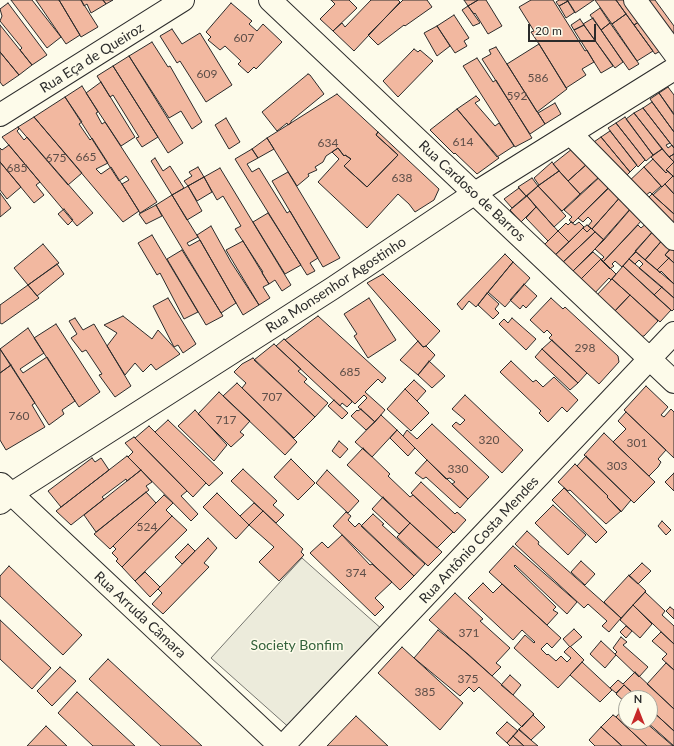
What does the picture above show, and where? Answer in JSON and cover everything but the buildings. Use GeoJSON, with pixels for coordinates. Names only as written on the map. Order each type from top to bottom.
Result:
{"type":"FeatureCollection","features":[{"type":"Feature","properties":{"kind":"street","name":"Rua Eça de Queiroz"},"geometry":{"type":"LineString","coordinates":[[0,115],[183,0]]}},
{"type":"Feature","properties":{"kind":"street","name":"Rua Cardoso de Barros"},"geometry":{"type":"LineString","coordinates":[[270,0],[674,382]]}},
{"type":"Feature","properties":{"kind":"street"},"geometry":{"type":"LineString","coordinates":[[635,0],[674,53]]}},
{"type":"Feature","properties":{"kind":"street","name":"Rua Monsenhor Agostinho"},"geometry":{"type":"LineString","coordinates":[[4,493],[333,288],[475,193],[674,69]]}},
{"type":"Feature","properties":{"kind":"street"},"geometry":{"type":"LineString","coordinates":[[571,134],[672,235]]}},
{"type":"Feature","properties":{"kind":"street","name":"Rua Antônio Costa Mendes"},"geometry":{"type":"LineString","coordinates":[[283,746],[674,334]]}},
{"type":"Feature","properties":{"kind":"street","name":"Rua Arruda Câmara"},"geometry":{"type":"LineString","coordinates":[[4,493],[280,746]]}},
{"type":"Feature","properties":{"kind":"green space","name":"Society Bonfim"},"geometry":{"type":"Polygon","coordinates":[[[302,558],[384,631],[293,731],[211,658],[302,558]]]}}]}
